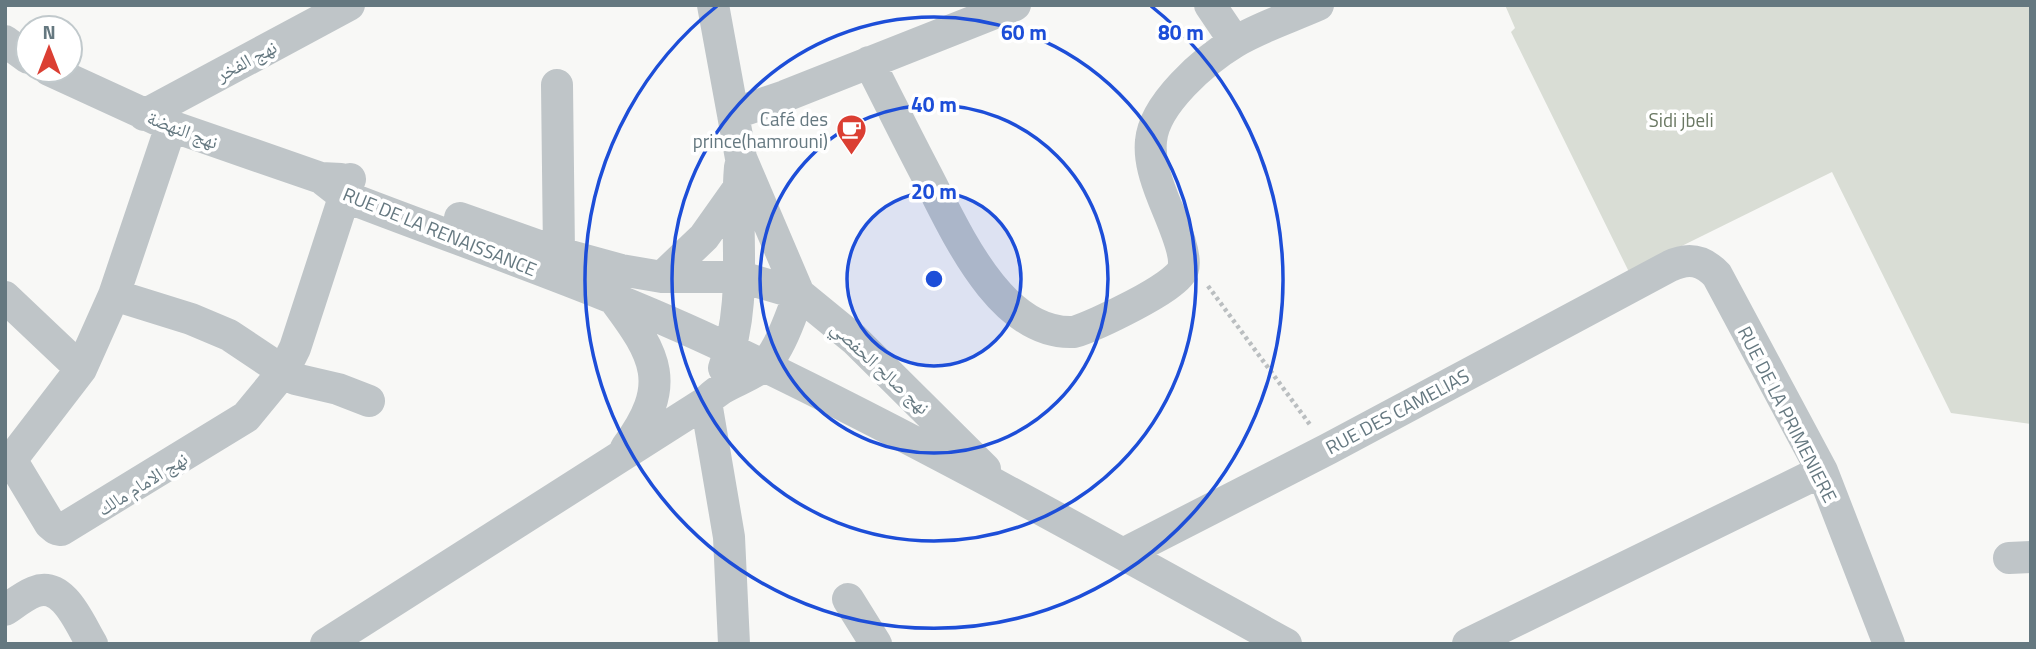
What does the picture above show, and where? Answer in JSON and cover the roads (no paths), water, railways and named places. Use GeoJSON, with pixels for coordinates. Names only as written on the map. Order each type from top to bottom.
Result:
{"type":"FeatureCollection","features":[{"type":"Feature","properties":{"kind":"street","name":"نهج الفخر"},"geometry":{"type":"LineString","coordinates":[[157,120],[349,5]]}},
{"type":"Feature","properties":{"kind":"street"},"geometry":{"type":"LineString","coordinates":[[713,5],[733,114],[740,173],[741,277],[731,350],[711,396],[729,537],[734,644]]}},
{"type":"Feature","properties":{"kind":"street"},"geometry":{"type":"LineString","coordinates":[[733,114],[1015,5]]}},
{"type":"Feature","properties":{"kind":"street"},"geometry":{"type":"LineString","coordinates":[[1210,5],[1235,42]]}},
{"type":"Feature","properties":{"kind":"street"},"geometry":{"type":"LineString","coordinates":[[869,62],[979,273],[1009,304],[1042,327],[1058,333],[1074,332],[1165,288],[1184,267],[1182,252],[1155,177],[1152,156],[1153,130],[1171,97],[1194,74],[1235,42],[1318,5]]}},
{"type":"Feature","properties":{"kind":"street","name":"نهج النهضة"},"geometry":{"type":"LineString","coordinates":[[79,84],[157,120],[338,185]]}},
{"type":"Feature","properties":{"kind":"street"},"geometry":{"type":"LineString","coordinates":[[557,85],[559,253]]}},
{"type":"Feature","properties":{"kind":"street"},"geometry":{"type":"LineString","coordinates":[[8,464],[81,369],[114,295],[157,120]]}},
{"type":"Feature","properties":{"kind":"street"},"geometry":{"type":"LineString","coordinates":[[662,277],[704,237],[740,173]]}},
{"type":"Feature","properties":{"kind":"street"},"geometry":{"type":"LineString","coordinates":[[326,644],[711,396],[763,366],[782,338],[799,294],[740,173]]}},
{"type":"Feature","properties":{"kind":"street"},"geometry":{"type":"LineString","coordinates":[[283,372],[295,348],[338,185]]}},
{"type":"Feature","properties":{"kind":"street","name":"RUE DE LA RENAISSANCE"},"geometry":{"type":"LineString","coordinates":[[338,185],[621,270],[662,277],[741,277]]}},
{"type":"Feature","properties":{"kind":"street","name":"RUE DE LA RENAISSANCE"},"geometry":{"type":"LineString","coordinates":[[338,185],[613,298],[731,350]]}},
{"type":"Feature","properties":{"kind":"street","name":"RUE DE LA PRIMENIERE"},"geometry":{"type":"LineString","coordinates":[[1670,266],[1693,260],[1709,266],[1717,275],[1822,471],[1889,644]]}},
{"type":"Feature","properties":{"kind":"street","name":"RUE DES CAMELIAS"},"geometry":{"type":"LineString","coordinates":[[1124,554],[1328,449],[1670,266]]}},
{"type":"Feature","properties":{"kind":"street","name":"نهج صالح الحفصي"},"geometry":{"type":"LineString","coordinates":[[741,277],[799,294],[854,339],[1003,487]]}},
{"type":"Feature","properties":{"kind":"street"},"geometry":{"type":"LineString","coordinates":[[114,295],[191,319],[229,335],[295,379],[338,389],[369,401]]}},
{"type":"Feature","properties":{"kind":"street"},"geometry":{"type":"LineString","coordinates":[[5,297],[81,369]]}},
{"type":"Feature","properties":{"kind":"street"},"geometry":{"type":"LineString","coordinates":[[613,298],[638,331],[649,351],[654,371],[654,395],[644,424],[621,455]]}},
{"type":"Feature","properties":{"kind":"street","name":"نهج صالح الحفصي"},"geometry":{"type":"LineString","coordinates":[[731,350],[1003,487],[1286,644]]}},
{"type":"Feature","properties":{"kind":"street","name":"نهج الامام مالك"},"geometry":{"type":"LineString","coordinates":[[8,464],[50,524],[61,530],[231,428],[256,406],[283,372]]}},
{"type":"Feature","properties":{"kind":"street"},"geometry":{"type":"LineString","coordinates":[[1468,644],[1822,471]]}},
{"type":"Feature","properties":{"kind":"street"},"geometry":{"type":"LineString","coordinates":[[5,610],[35,591],[57,593],[65,600],[92,644]]}},
{"type":"Feature","properties":{"kind":"street"},"geometry":{"type":"LineString","coordinates":[[848,599],[876,644]]}},
{"type":"Feature","properties":{"kind":"place","name":"Café des prince(hamrouni)"},"geometry":{"type":"Point","coordinates":[851,156]}},
{"type":"Feature","properties":{"kind":"park label","name":"Sidi jbeli"},"geometry":{"type":"Point","coordinates":[1681,119]}}]}
